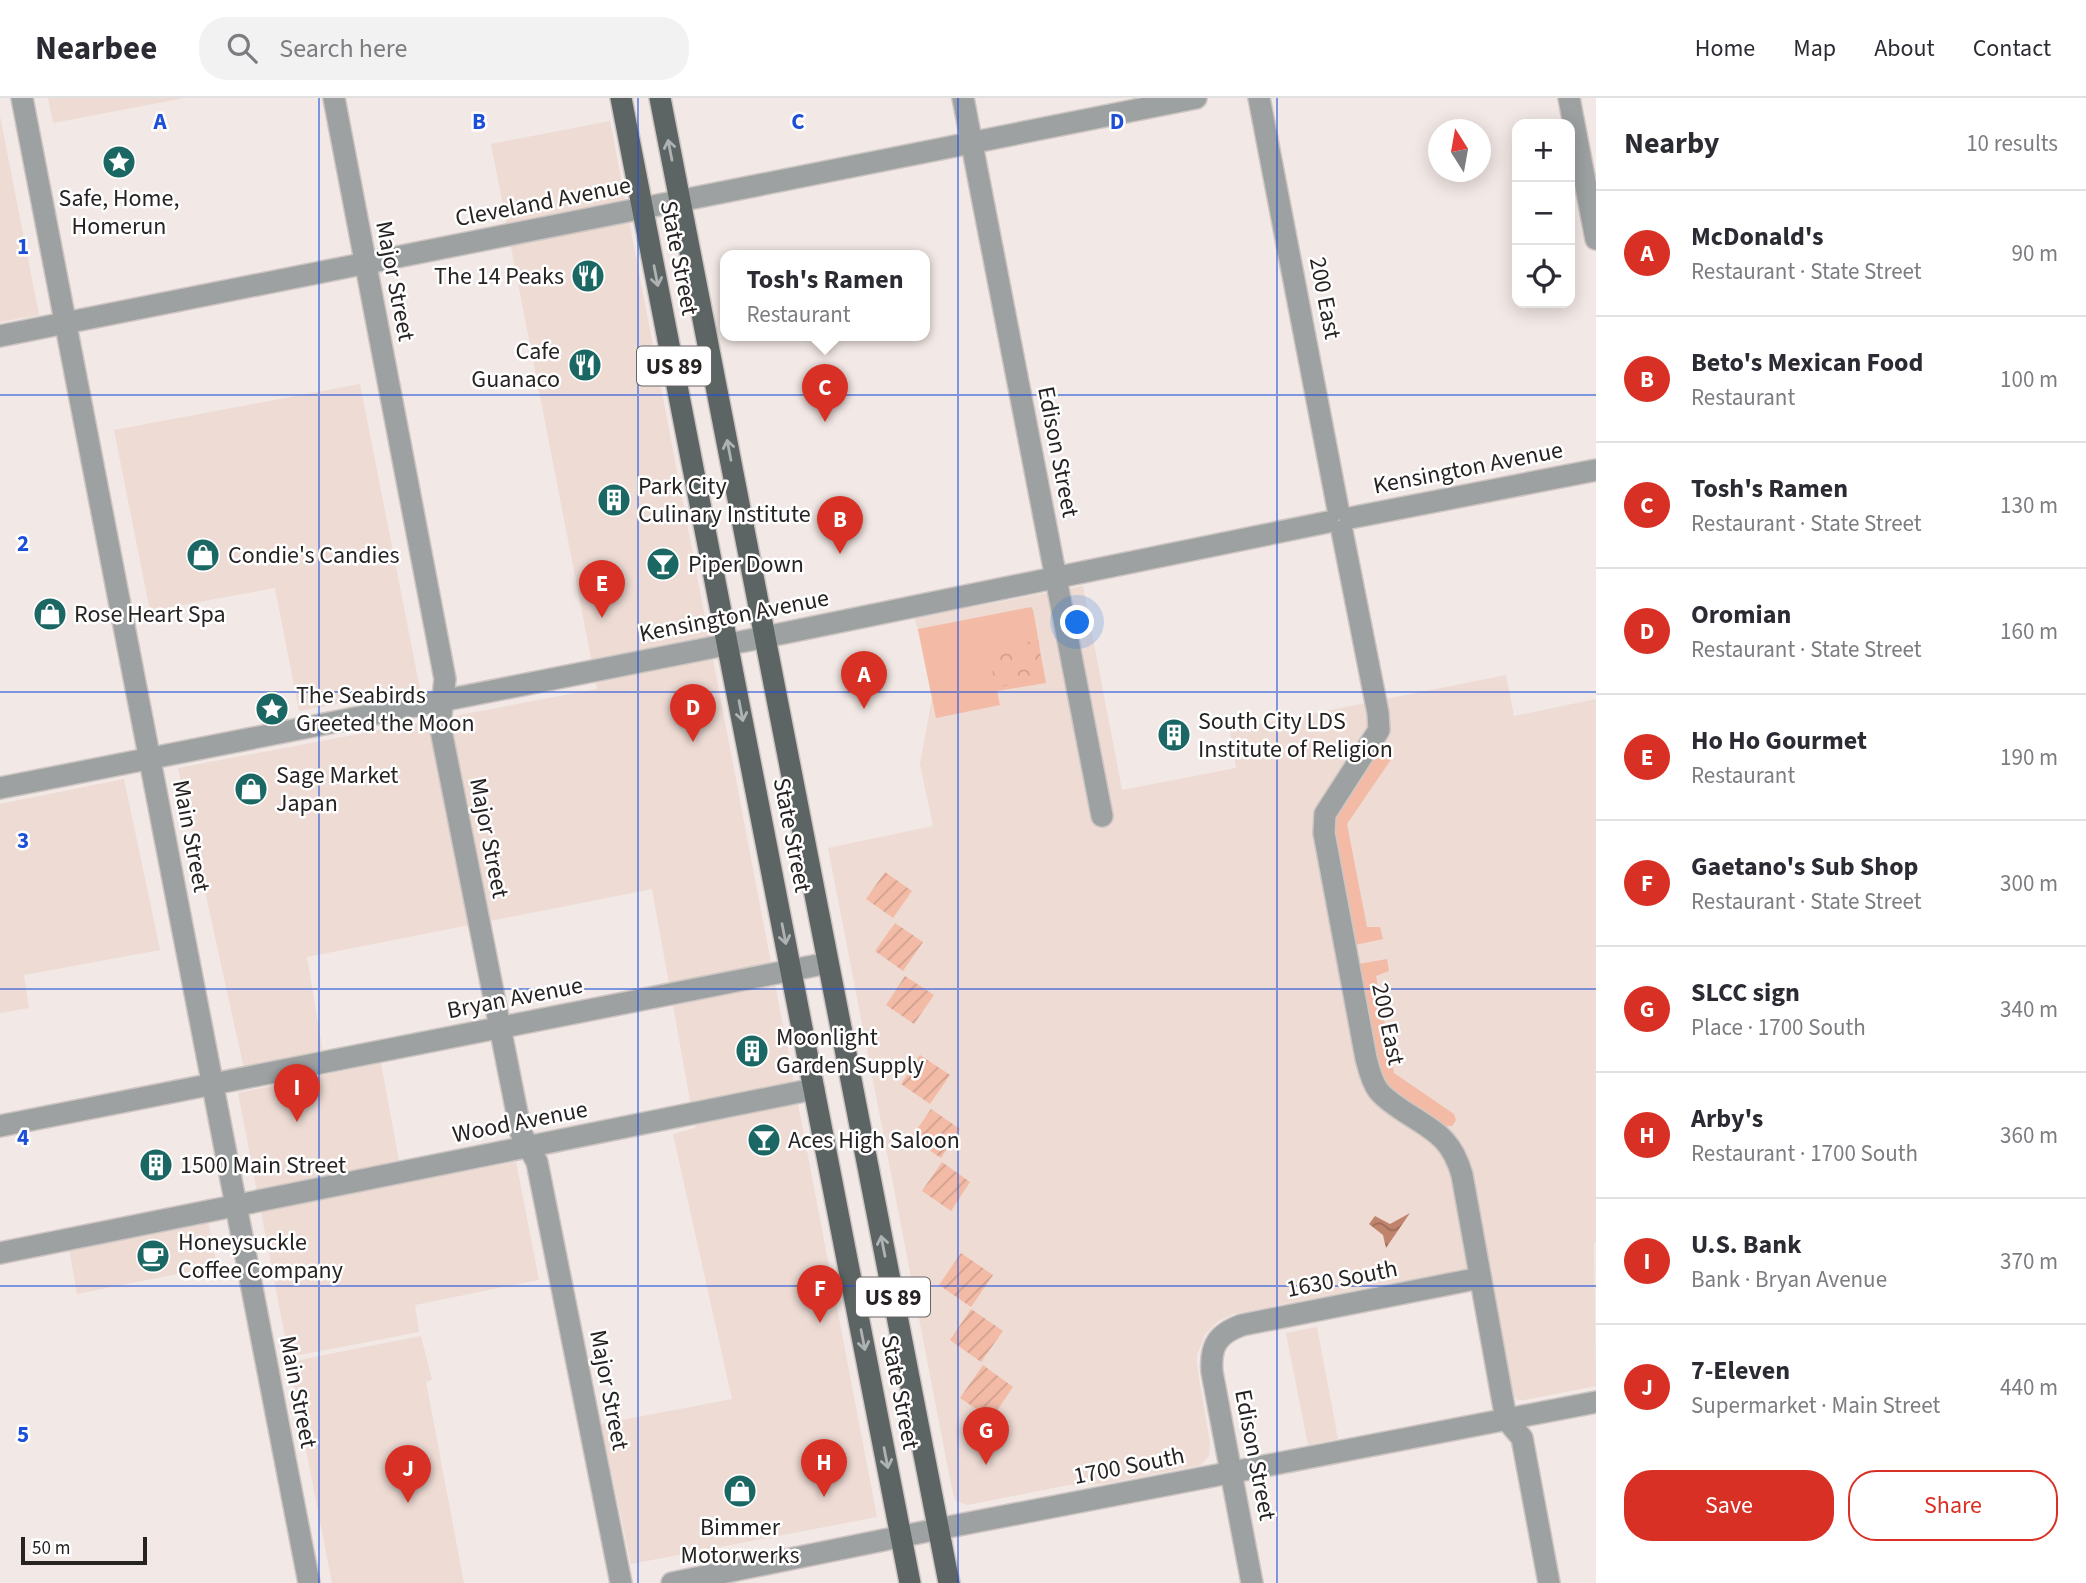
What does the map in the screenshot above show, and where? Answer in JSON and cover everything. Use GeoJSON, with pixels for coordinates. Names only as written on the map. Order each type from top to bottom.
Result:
{"type":"FeatureCollection","features":[{"type":"Feature","properties":{"kind":"main road","name":"State Street"},"geometry":{"type":"LineString","coordinates":[[621,98],[910,1583]]}},
{"type":"Feature","properties":{"kind":"main road","name":"State Street"},"geometry":{"type":"LineString","coordinates":[[660,98],[949,1583]]}},
{"type":"Feature","properties":{"kind":"street","name":"Main Street"},"geometry":{"type":"LineString","coordinates":[[22,98],[309,1583]]}},
{"type":"Feature","properties":{"kind":"street","name":"Major Street"},"geometry":{"type":"LineString","coordinates":[[334,98],[445,679],[440,726],[521,1133],[537,1162],[621,1583]]}},
{"type":"Feature","properties":{"kind":"street","name":"Edison Street"},"geometry":{"type":"LineString","coordinates":[[963,98],[1102,816]]}},
{"type":"Feature","properties":{"kind":"street","name":"Cleveland Avenue"},"geometry":{"type":"LineString","coordinates":[[0,336],[1196,98]]}},
{"type":"Feature","properties":{"kind":"street","name":"200 East"},"geometry":{"type":"LineString","coordinates":[[1259,98],[1376,701],[1379,730],[1325,814],[1324,833],[1371,1077],[1379,1092],[1392,1103],[1447,1141],[1457,1158],[1506,1419],[1521,1438],[1549,1583]]}},
{"type":"Feature","properties":{"kind":"street"},"geometry":{"type":"LineString","coordinates":[[1569,98],[1596,239]]}},
{"type":"Feature","properties":{"kind":"street","name":"Kensington Avenue"},"geometry":{"type":"LineString","coordinates":[[0,788],[1596,470]]}},
{"type":"Feature","properties":{"kind":"street","name":"Bryan Avenue"},"geometry":{"type":"LineString","coordinates":[[0,1126],[828,963]]}},
{"type":"Feature","properties":{"kind":"street","name":"Wood Avenue"},"geometry":{"type":"LineString","coordinates":[[0,1253],[814,1089]]}},
{"type":"Feature","properties":{"kind":"street","name":"1630 South"},"geometry":{"type":"LineString","coordinates":[[1219,1339],[1233,1328],[1242,1325],[1480,1278]]}},
{"type":"Feature","properties":{"kind":"street","name":"Edison Street"},"geometry":{"type":"LineString","coordinates":[[1219,1339],[1212,1350],[1211,1365],[1252,1583]]}},
{"type":"Feature","properties":{"kind":"street","name":"1700 South"},"geometry":{"type":"LineString","coordinates":[[673,1583],[1596,1402]]}},
{"type":"Feature","properties":{"kind":"shaded area"},"geometry":{"type":"Polygon","coordinates":[[[48,98],[184,98],[53,123],[48,98]]]}},
{"type":"Feature","properties":{"kind":"shaded area"},"geometry":{"type":"Polygon","coordinates":[[[0,116],[39,315],[0,322],[0,116]]]}},
{"type":"Feature","properties":{"kind":"shaded area"},"geometry":{"type":"Polygon","coordinates":[[[610,121],[877,1517],[631,1564],[601,1424],[732,1399],[673,1134],[695,1128],[652,889],[307,957],[323,1053],[244,1069],[178,768],[597,689],[491,144],[610,121]]]}},
{"type":"Feature","properties":{"kind":"shaded area"},"geometry":{"type":"Polygon","coordinates":[[[360,384],[420,689],[299,711],[275,588],[150,611],[114,430],[360,384]]]}},
{"type":"Feature","properties":{"kind":"shaded area"},"geometry":{"type":"Polygon","coordinates":[[[1083,586],[1122,790],[1236,768],[1230,730],[1506,675],[1514,716],[1596,699],[1596,1386],[1524,1400],[1518,1400],[1512,1395],[1487,1265],[1233,1314],[1217,1322],[1205,1335],[1197,1355],[1210,1443],[1209,1456],[1201,1465],[1103,1484],[1069,1485],[967,1505],[955,1500],[828,848],[933,826],[920,764],[932,698],[915,618],[1083,586]]]}},
{"type":"Feature","properties":{"kind":"shaded area"},"geometry":{"type":"Polygon","coordinates":[[[124,779],[160,950],[24,975],[29,1008],[0,1013],[0,804],[124,779]]]}},
{"type":"Feature","properties":{"kind":"shaded area"},"geometry":{"type":"Polygon","coordinates":[[[381,1063],[403,1183],[516,1162],[539,1280],[415,1305],[419,1332],[289,1357],[238,1093],[381,1063]]]}},
{"type":"Feature","properties":{"kind":"shaded area"},"geometry":{"type":"Polygon","coordinates":[[[208,1221],[217,1266],[77,1294],[69,1248],[208,1221]]]}},
{"type":"Feature","properties":{"kind":"shaded area"},"geometry":{"type":"Polygon","coordinates":[[[1317,1327],[1338,1439],[1308,1445],[1286,1333],[1317,1327]]]}},
{"type":"Feature","properties":{"kind":"shaded area"},"geometry":{"type":"Polygon","coordinates":[[[421,1336],[432,1380],[426,1382],[464,1583],[332,1583],[289,1362],[421,1336]]]}},
{"type":"Feature","properties":{"kind":"green space"},"geometry":{"type":"Polygon","coordinates":[[[1031,607],[1046,683],[997,691],[1000,705],[936,718],[918,629],[1031,607]]]}},
{"type":"Feature","properties":{"kind":"green space"},"geometry":{"type":"Polygon","coordinates":[[[1039,640],[1045,678],[995,688],[989,650],[1039,640]]]}},
{"type":"Feature","properties":{"kind":"green space"},"geometry":{"type":"Polygon","coordinates":[[[1383,747],[1392,751],[1392,758],[1347,824],[1367,927],[1380,927],[1383,939],[1355,945],[1333,834],[1333,822],[1383,747]]]}},
{"type":"Feature","properties":{"kind":"green space"},"geometry":{"type":"Polygon","coordinates":[[[885,872],[912,891],[893,918],[866,899],[885,872]]]}},
{"type":"Feature","properties":{"kind":"green space"},"geometry":{"type":"Polygon","coordinates":[[[895,923],[923,942],[903,971],[875,951],[895,923]]]}},
{"type":"Feature","properties":{"kind":"green space"},"geometry":{"type":"Polygon","coordinates":[[[1387,959],[1389,971],[1376,976],[1394,1073],[1454,1114],[1456,1120],[1452,1126],[1444,1126],[1391,1089],[1385,1080],[1375,1050],[1359,964],[1387,959]]]}},
{"type":"Feature","properties":{"kind":"green space"},"geometry":{"type":"Polygon","coordinates":[[[905,976],[934,995],[914,1024],[886,1005],[905,976]]]}},
{"type":"Feature","properties":{"kind":"green space"},"geometry":{"type":"Polygon","coordinates":[[[920,1055],[950,1075],[930,1104],[901,1084],[920,1055]]]}},
{"type":"Feature","properties":{"kind":"green space"},"geometry":{"type":"Polygon","coordinates":[[[931,1109],[960,1129],[941,1158],[911,1138],[931,1109]]]}},
{"type":"Feature","properties":{"kind":"green space"},"geometry":{"type":"Polygon","coordinates":[[[942,1162],[970,1182],[951,1211],[922,1191],[942,1162]]]}},
{"type":"Feature","properties":{"kind":"green space"},"geometry":{"type":"Polygon","coordinates":[[[961,1253],[993,1275],[971,1307],[939,1285],[961,1253]]]}},
{"type":"Feature","properties":{"kind":"green space"},"geometry":{"type":"Polygon","coordinates":[[[971,1309],[1003,1331],[981,1362],[950,1340],[971,1309]]]}},
{"type":"Feature","properties":{"kind":"green space"},"geometry":{"type":"Polygon","coordinates":[[[983,1365],[1013,1387],[991,1419],[960,1398],[983,1365]]]}},
{"type":"Feature","properties":{"kind":"water"},"geometry":{"type":"Polygon","coordinates":[[[1410,1213],[1386,1248],[1383,1235],[1369,1224],[1375,1216],[1390,1224],[1410,1213]]]}},
{"type":"Feature","properties":{"kind":"place","name":"Safe, Home, Homerun"},"geometry":{"type":"Point","coordinates":[119,162]}},
{"type":"Feature","properties":{"kind":"place","name":"The 14 Peaks"},"geometry":{"type":"Point","coordinates":[588,276]}},
{"type":"Feature","properties":{"kind":"place","name":"Cafe Guanaco"},"geometry":{"type":"Point","coordinates":[585,365]}},
{"type":"Feature","properties":{"kind":"place","name":"Tosh's Ramen"},"geometry":{"type":"Point","coordinates":[825,422]}},
{"type":"Feature","properties":{"kind":"place","name":"Park City Culinary Institute"},"geometry":{"type":"Point","coordinates":[614,500]}},
{"type":"Feature","properties":{"kind":"place","name":"Beto's Mexican Food"},"geometry":{"type":"Point","coordinates":[840,554]}},
{"type":"Feature","properties":{"kind":"place","name":"Condie's Candies"},"geometry":{"type":"Point","coordinates":[203,555]}},
{"type":"Feature","properties":{"kind":"place","name":"Piper Down"},"geometry":{"type":"Point","coordinates":[663,564]}},
{"type":"Feature","properties":{"kind":"place","name":"Rose Heart Spa"},"geometry":{"type":"Point","coordinates":[50,614]}},
{"type":"Feature","properties":{"kind":"place","name":"Ho Ho Gourmet"},"geometry":{"type":"Point","coordinates":[602,618]}},
{"type":"Feature","properties":{"kind":"place","name":"The Seabirds Greeted the Moon"},"geometry":{"type":"Point","coordinates":[272,709]}},
{"type":"Feature","properties":{"kind":"place","name":"McDonald's"},"geometry":{"type":"Point","coordinates":[864,709]}},
{"type":"Feature","properties":{"kind":"place","name":"South City LDS Institute of Religion"},"geometry":{"type":"Point","coordinates":[1174,735]}},
{"type":"Feature","properties":{"kind":"place","name":"Oromian"},"geometry":{"type":"Point","coordinates":[693,742]}},
{"type":"Feature","properties":{"kind":"place","name":"Sage Market Japan"},"geometry":{"type":"Point","coordinates":[251,789]}},
{"type":"Feature","properties":{"kind":"place","name":"Moonlight Garden Supply"},"geometry":{"type":"Point","coordinates":[752,1051]}},
{"type":"Feature","properties":{"kind":"place","name":"U.S. Bank"},"geometry":{"type":"Point","coordinates":[297,1122]}},
{"type":"Feature","properties":{"kind":"place","name":"Aces High Saloon"},"geometry":{"type":"Point","coordinates":[764,1140]}},
{"type":"Feature","properties":{"kind":"place","name":"1500 Main Street"},"geometry":{"type":"Point","coordinates":[156,1165]}},
{"type":"Feature","properties":{"kind":"place","name":"Honeysuckle Coffee Company"},"geometry":{"type":"Point","coordinates":[153,1256]}},
{"type":"Feature","properties":{"kind":"place","name":"Gaetano's Sub Shop"},"geometry":{"type":"Point","coordinates":[820,1323]}},
{"type":"Feature","properties":{"kind":"place","name":"SLCC sign"},"geometry":{"type":"Point","coordinates":[986,1465]}},
{"type":"Feature","properties":{"kind":"place","name":"Bimmer Motorwerks"},"geometry":{"type":"Point","coordinates":[740,1491]}},
{"type":"Feature","properties":{"kind":"place","name":"Arby's"},"geometry":{"type":"Point","coordinates":[824,1497]}},
{"type":"Feature","properties":{"kind":"place","name":"7-Eleven"},"geometry":{"type":"Point","coordinates":[408,1503]}}]}
